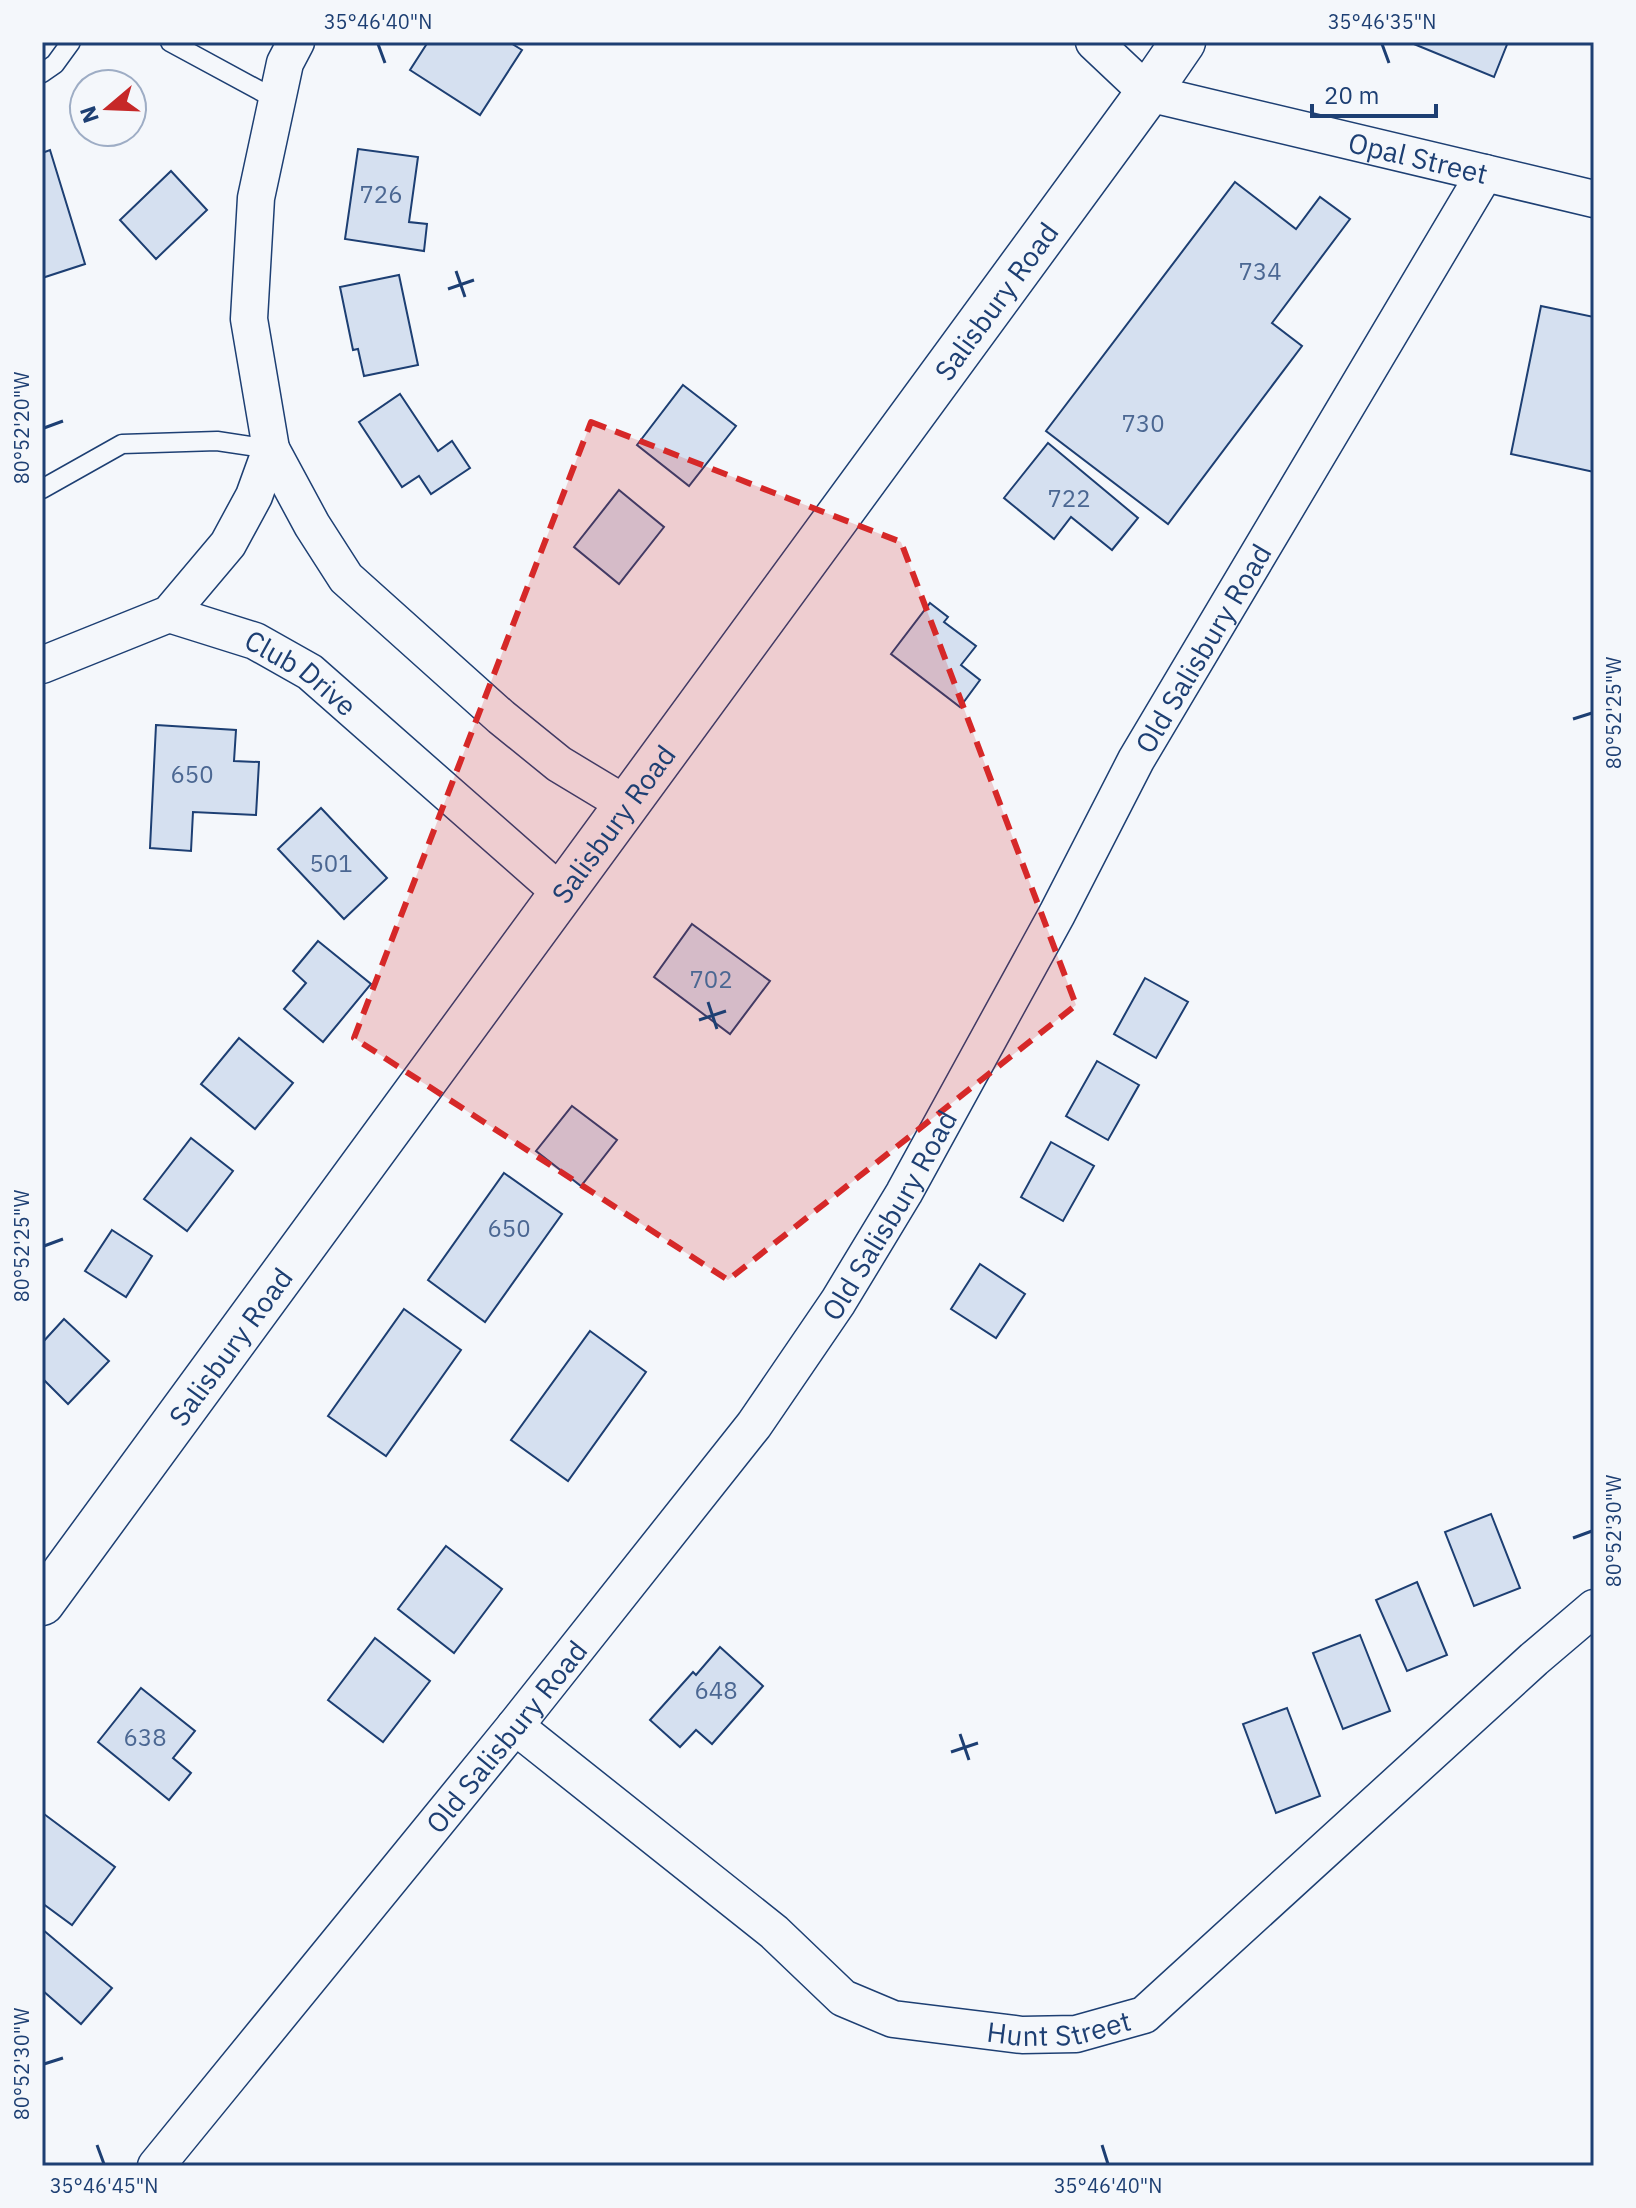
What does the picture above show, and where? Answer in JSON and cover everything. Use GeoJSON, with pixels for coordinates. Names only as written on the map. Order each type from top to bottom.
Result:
{"type":"FeatureCollection","features":[{"type":"Feature","properties":{"kind":"street"},"geometry":{"type":"LineString","coordinates":[[296,42],[285,63],[256,198],[249,319],[271,449],[312,525],[346,578],[501,717],[559,764],[627,805]]}},
{"type":"Feature","properties":{"kind":"street"},"geometry":{"type":"LineString","coordinates":[[1094,42],[1148,93]]}},
{"type":"Feature","properties":{"kind":"street","name":"Salisbury Road"},"geometry":{"type":"LineString","coordinates":[[42,1603],[1183,42]]}},
{"type":"Feature","properties":{"kind":"street","name":"Opal Street"},"geometry":{"type":"LineString","coordinates":[[1148,93],[1594,199]]}},
{"type":"Feature","properties":{"kind":"street","name":"Old Salisbury Road"},"geometry":{"type":"LineString","coordinates":[[156,2166],[515,1726],[754,1425],[838,1302],[912,1179],[1057,914],[1136,760],[1485,173]]}},
{"type":"Feature","properties":{"kind":"street"},"geometry":{"type":"LineString","coordinates":[[42,665],[169,614],[228,544],[254,496],[271,449]]}},
{"type":"Feature","properties":{"kind":"street","name":"Club Drive"},"geometry":{"type":"LineString","coordinates":[[169,614],[255,641],[310,672],[561,893]]}},
{"type":"Feature","properties":{"kind":"street","name":"Hunt Street"},"geometry":{"type":"LineString","coordinates":[[515,1726],[774,1932],[843,1998],[893,2019],[1022,2035],[1076,2034],[1144,2015],[1534,1659],[1594,1608]]}},
{"type":"Feature","properties":{"kind":"lane"},"geometry":{"type":"LineString","coordinates":[[42,73],[55,64],[71,42]]}},
{"type":"Feature","properties":{"kind":"lane"},"geometry":{"type":"LineString","coordinates":[[170,42],[277,100]]}},
{"type":"Feature","properties":{"kind":"lane"},"geometry":{"type":"LineString","coordinates":[[42,489],[122,444],[217,441],[271,449]]}},
{"type":"Feature","properties":{"kind":"highlighted area"},"geometry":{"type":"Polygon","coordinates":[[[591,422],[901,542],[1076,1005],[728,1280],[354,1038],[591,422]]]}},
{"type":"Feature","properties":{"kind":"building"},"geometry":{"type":"Polygon","coordinates":[[[428,42],[509,42],[522,50],[480,115],[410,70],[428,42]]]}},
{"type":"Feature","properties":{"kind":"building"},"geometry":{"type":"Polygon","coordinates":[[[1409,42],[1508,42],[1494,77],[1409,42]]]}},
{"type":"Feature","properties":{"kind":"building"},"geometry":{"type":"Polygon","coordinates":[[[358,149],[418,157],[409,222],[427,224],[424,251],[345,239],[358,149]]]}},
{"type":"Feature","properties":{"kind":"building"},"geometry":{"type":"Polygon","coordinates":[[[50,150],[85,264],[42,278],[42,153],[50,150]]]}},
{"type":"Feature","properties":{"kind":"building"},"geometry":{"type":"Polygon","coordinates":[[[171,171],[207,210],[156,259],[120,220],[171,171]]]}},
{"type":"Feature","properties":{"kind":"building"},"geometry":{"type":"Polygon","coordinates":[[[1235,182],[1296,229],[1320,197],[1350,219],[1272,323],[1302,346],[1168,524],[1046,431],[1235,182]]]}},
{"type":"Feature","properties":{"kind":"building"},"geometry":{"type":"Polygon","coordinates":[[[399,275],[418,365],[364,376],[358,349],[353,350],[340,287],[399,275]]]}},
{"type":"Feature","properties":{"kind":"building"},"geometry":{"type":"Polygon","coordinates":[[[1541,306],[1594,317],[1594,472],[1511,454],[1541,306]]]}},
{"type":"Feature","properties":{"kind":"building"},"geometry":{"type":"Polygon","coordinates":[[[683,385],[736,426],[689,486],[637,445],[683,385]]]}},
{"type":"Feature","properties":{"kind":"building"},"geometry":{"type":"Polygon","coordinates":[[[400,394],[438,451],[452,441],[470,468],[431,494],[419,476],[402,487],[359,422],[400,394]]]}},
{"type":"Feature","properties":{"kind":"building"},"geometry":{"type":"Polygon","coordinates":[[[1048,443],[1138,518],[1112,550],[1071,517],[1054,539],[1004,498],[1048,443]]]}},
{"type":"Feature","properties":{"kind":"building"},"geometry":{"type":"Polygon","coordinates":[[[619,490],[664,527],[619,584],[574,547],[619,490]]]}},
{"type":"Feature","properties":{"kind":"building"},"geometry":{"type":"Polygon","coordinates":[[[930,603],[948,617],[944,622],[976,646],[961,665],[980,680],[960,707],[891,654],[930,603]]]}},
{"type":"Feature","properties":{"kind":"building"},"geometry":{"type":"Polygon","coordinates":[[[156,725],[236,730],[234,761],[259,762],[256,815],[193,812],[191,851],[150,848],[156,725]]]}},
{"type":"Feature","properties":{"kind":"building"},"geometry":{"type":"Polygon","coordinates":[[[321,808],[387,878],[344,919],[278,849],[321,808]]]}},
{"type":"Feature","properties":{"kind":"building"},"geometry":{"type":"Polygon","coordinates":[[[692,924],[770,981],[730,1034],[654,977],[692,924]]]}},
{"type":"Feature","properties":{"kind":"building"},"geometry":{"type":"Polygon","coordinates":[[[318,941],[371,984],[323,1042],[284,1009],[306,983],[293,971],[318,941]]]}},
{"type":"Feature","properties":{"kind":"building"},"geometry":{"type":"Polygon","coordinates":[[[1145,978],[1188,1002],[1156,1058],[1114,1034],[1145,978]]]}},
{"type":"Feature","properties":{"kind":"building"},"geometry":{"type":"Polygon","coordinates":[[[239,1038],[293,1083],[255,1129],[201,1084],[239,1038]]]}},
{"type":"Feature","properties":{"kind":"building"},"geometry":{"type":"Polygon","coordinates":[[[1097,1061],[1139,1085],[1108,1140],[1066,1116],[1097,1061]]]}},
{"type":"Feature","properties":{"kind":"building"},"geometry":{"type":"Polygon","coordinates":[[[572,1106],[617,1140],[581,1186],[536,1151],[572,1106]]]}},
{"type":"Feature","properties":{"kind":"building"},"geometry":{"type":"Polygon","coordinates":[[[191,1138],[233,1171],[187,1231],[144,1199],[191,1138]]]}},
{"type":"Feature","properties":{"kind":"building"},"geometry":{"type":"Polygon","coordinates":[[[1051,1142],[1094,1166],[1063,1221],[1021,1197],[1051,1142]]]}},
{"type":"Feature","properties":{"kind":"building"},"geometry":{"type":"Polygon","coordinates":[[[504,1173],[562,1214],[485,1322],[428,1280],[504,1173]]]}},
{"type":"Feature","properties":{"kind":"building"},"geometry":{"type":"Polygon","coordinates":[[[112,1230],[152,1256],[126,1297],[85,1271],[112,1230]]]}},
{"type":"Feature","properties":{"kind":"building"},"geometry":{"type":"Polygon","coordinates":[[[980,1264],[1025,1294],[996,1338],[951,1309],[980,1264]]]}},
{"type":"Feature","properties":{"kind":"building"},"geometry":{"type":"Polygon","coordinates":[[[404,1309],[461,1350],[386,1456],[328,1416],[404,1309]]]}},
{"type":"Feature","properties":{"kind":"building"},"geometry":{"type":"Polygon","coordinates":[[[64,1319],[109,1361],[68,1404],[42,1378],[42,1343],[64,1319]]]}},
{"type":"Feature","properties":{"kind":"building"},"geometry":{"type":"Polygon","coordinates":[[[590,1331],[646,1372],[568,1481],[511,1440],[590,1331]]]}},
{"type":"Feature","properties":{"kind":"building"},"geometry":{"type":"Polygon","coordinates":[[[1491,1514],[1520,1588],[1474,1606],[1445,1532],[1491,1514]]]}},
{"type":"Feature","properties":{"kind":"building"},"geometry":{"type":"Polygon","coordinates":[[[446,1546],[502,1589],[454,1653],[398,1609],[446,1546]]]}},
{"type":"Feature","properties":{"kind":"building"},"geometry":{"type":"Polygon","coordinates":[[[1417,1582],[1447,1655],[1407,1671],[1376,1600],[1417,1582]]]}},
{"type":"Feature","properties":{"kind":"building"},"geometry":{"type":"Polygon","coordinates":[[[1360,1635],[1390,1711],[1343,1729],[1313,1653],[1360,1635]]]}},
{"type":"Feature","properties":{"kind":"building"},"geometry":{"type":"Polygon","coordinates":[[[375,1638],[430,1681],[383,1742],[328,1700],[375,1638]]]}},
{"type":"Feature","properties":{"kind":"building"},"geometry":{"type":"Polygon","coordinates":[[[720,1647],[763,1686],[712,1744],[696,1730],[680,1747],[650,1720],[720,1647]]]}},
{"type":"Feature","properties":{"kind":"building"},"geometry":{"type":"Polygon","coordinates":[[[141,1688],[195,1731],[173,1758],[191,1773],[169,1800],[98,1742],[141,1688]]]}},
{"type":"Feature","properties":{"kind":"building"},"geometry":{"type":"Polygon","coordinates":[[[1287,1708],[1320,1796],[1276,1813],[1243,1724],[1287,1708]]]}},
{"type":"Feature","properties":{"kind":"building"},"geometry":{"type":"Polygon","coordinates":[[[44,1814],[115,1867],[72,1925],[42,1903],[44,1814]]]}},
{"type":"Feature","properties":{"kind":"building"},"geometry":{"type":"Polygon","coordinates":[[[42,1929],[112,1988],[81,2024],[42,1990],[42,1929]]]}}]}
